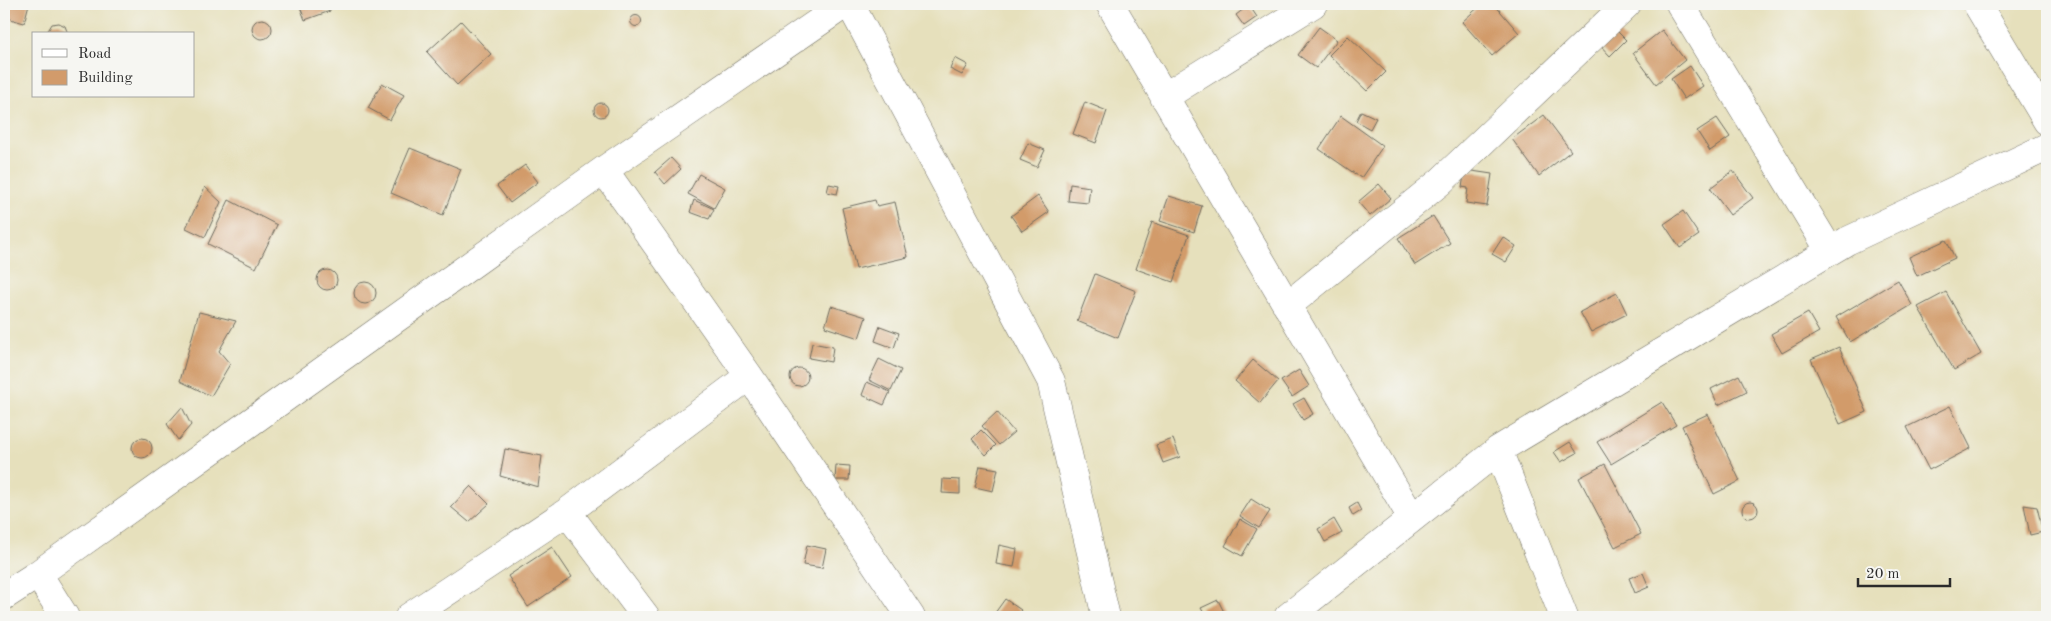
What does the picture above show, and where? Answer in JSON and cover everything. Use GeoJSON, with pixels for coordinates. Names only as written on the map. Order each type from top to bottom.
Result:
{"type":"FeatureCollection","features":[{"type":"Feature","properties":{"kind":"street"},"geometry":{"type":"LineString","coordinates":[[4,596],[38,574],[604,170],[845,4]]}},
{"type":"Feature","properties":{"kind":"street"},"geometry":{"type":"LineString","coordinates":[[850,4],[1051,381],[1106,617]]}},
{"type":"Feature","properties":{"kind":"street"},"geometry":{"type":"LineString","coordinates":[[1110,4],[1412,518]]}},
{"type":"Feature","properties":{"kind":"street"},"geometry":{"type":"LineString","coordinates":[[1164,97],[1313,4]]}},
{"type":"Feature","properties":{"kind":"street"},"geometry":{"type":"LineString","coordinates":[[1287,306],[1440,182],[1627,4]]}},
{"type":"Feature","properties":{"kind":"street"},"geometry":{"type":"LineString","coordinates":[[1680,4],[1830,251]]}},
{"type":"Feature","properties":{"kind":"street"},"geometry":{"type":"LineString","coordinates":[[1978,4],[2047,122]]}},
{"type":"Feature","properties":{"kind":"street"},"geometry":{"type":"LineString","coordinates":[[1288,617],[1498,450],[1830,251],[2047,147]]}},
{"type":"Feature","properties":{"kind":"street"},"geometry":{"type":"LineString","coordinates":[[604,170],[749,376],[911,617]]}},
{"type":"Feature","properties":{"kind":"street"},"geometry":{"type":"LineString","coordinates":[[409,617],[567,512],[749,376]]}},
{"type":"Feature","properties":{"kind":"street"},"geometry":{"type":"LineString","coordinates":[[1498,450],[1564,617]]}},
{"type":"Feature","properties":{"kind":"street"},"geometry":{"type":"LineString","coordinates":[[567,512],[646,617]]}},
{"type":"Feature","properties":{"kind":"street"},"geometry":{"type":"LineString","coordinates":[[38,574],[65,617]]}},
{"type":"Feature","properties":{"kind":"building"},"geometry":{"type":"Polygon","coordinates":[[[4,4],[29,4],[24,23],[4,17],[4,4]]]}},
{"type":"Feature","properties":{"kind":"building"},"geometry":{"type":"Polygon","coordinates":[[[299,4],[328,4],[330,11],[305,20],[299,4]]]}},
{"type":"Feature","properties":{"kind":"building"},"geometry":{"type":"Polygon","coordinates":[[[1482,4],[1494,4],[1519,33],[1492,56],[1462,22],[1482,4]]]}},
{"type":"Feature","properties":{"kind":"building"},"geometry":{"type":"Polygon","coordinates":[[[1249,5],[1257,17],[1244,26],[1236,15],[1249,5]]]}},
{"type":"Feature","properties":{"kind":"building"},"geometry":{"type":"Polygon","coordinates":[[[636,15],[642,21],[636,27],[630,21],[636,15]]]}},
{"type":"Feature","properties":{"kind":"building"},"geometry":{"type":"Polygon","coordinates":[[[258,19],[266,19],[272,25],[272,33],[266,39],[258,39],[252,33],[252,25],[258,19]]]}},
{"type":"Feature","properties":{"kind":"building"},"geometry":{"type":"Polygon","coordinates":[[[461,21],[491,54],[457,85],[427,52],[461,21]]]}},
{"type":"Feature","properties":{"kind":"building"},"geometry":{"type":"Polygon","coordinates":[[[59,23],[65,26],[67,32],[47,32],[52,24],[59,23]]]}},
{"type":"Feature","properties":{"kind":"building"},"geometry":{"type":"Polygon","coordinates":[[[1319,27],[1337,40],[1316,68],[1298,55],[1319,27]]]}},
{"type":"Feature","properties":{"kind":"building"},"geometry":{"type":"Polygon","coordinates":[[[1614,28],[1626,40],[1610,56],[1598,43],[1614,28]]]}},
{"type":"Feature","properties":{"kind":"building"},"geometry":{"type":"Polygon","coordinates":[[[1662,30],[1685,60],[1656,84],[1633,53],[1662,30]]]}},
{"type":"Feature","properties":{"kind":"building"},"geometry":{"type":"Polygon","coordinates":[[[1348,36],[1386,72],[1367,91],[1329,55],[1348,36]]]}},
{"type":"Feature","properties":{"kind":"building"},"geometry":{"type":"Polygon","coordinates":[[[955,58],[968,65],[962,75],[950,69],[955,58]]]}},
{"type":"Feature","properties":{"kind":"building"},"geometry":{"type":"Polygon","coordinates":[[[1690,66],[1703,86],[1684,99],[1671,79],[1690,66]]]}},
{"type":"Feature","properties":{"kind":"building"},"geometry":{"type":"Polygon","coordinates":[[[382,83],[404,95],[390,120],[368,108],[382,83]]]}},
{"type":"Feature","properties":{"kind":"building"},"geometry":{"type":"Polygon","coordinates":[[[1085,102],[1107,111],[1096,143],[1073,134],[1085,102]]]}},
{"type":"Feature","properties":{"kind":"building"},"geometry":{"type":"Polygon","coordinates":[[[598,103],[604,103],[608,110],[604,117],[598,117],[594,113],[594,107],[598,103]]]}},
{"type":"Feature","properties":{"kind":"building"},"geometry":{"type":"Polygon","coordinates":[[[1361,111],[1376,118],[1370,129],[1356,121],[1361,111]]]}},
{"type":"Feature","properties":{"kind":"building"},"geometry":{"type":"Polygon","coordinates":[[[1544,115],[1571,151],[1539,176],[1512,139],[1544,115]]]}},
{"type":"Feature","properties":{"kind":"building"},"geometry":{"type":"Polygon","coordinates":[[[1341,116],[1383,146],[1361,178],[1319,149],[1341,116]]]}},
{"type":"Feature","properties":{"kind":"building"},"geometry":{"type":"Polygon","coordinates":[[[1717,118],[1730,137],[1710,151],[1697,131],[1717,118]]]}},
{"type":"Feature","properties":{"kind":"building"},"geometry":{"type":"Polygon","coordinates":[[[1028,143],[1045,150],[1037,167],[1020,160],[1028,143]]]}},
{"type":"Feature","properties":{"kind":"building"},"geometry":{"type":"Polygon","coordinates":[[[410,148],[461,169],[443,215],[391,193],[410,148]]]}},
{"type":"Feature","properties":{"kind":"building"},"geometry":{"type":"Polygon","coordinates":[[[671,158],[681,169],[665,184],[655,172],[671,158]]]}},
{"type":"Feature","properties":{"kind":"building"},"geometry":{"type":"Polygon","coordinates":[[[525,165],[538,182],[510,203],[497,186],[525,165]]]}},
{"type":"Feature","properties":{"kind":"building"},"geometry":{"type":"Polygon","coordinates":[[[1465,170],[1492,174],[1487,206],[1466,203],[1468,188],[1462,187],[1465,170]]]}},
{"type":"Feature","properties":{"kind":"building"},"geometry":{"type":"Polygon","coordinates":[[[1733,171],[1753,198],[1730,215],[1710,188],[1733,171]]]}},
{"type":"Feature","properties":{"kind":"building"},"geometry":{"type":"Polygon","coordinates":[[[699,174],[725,188],[714,208],[688,194],[699,174]]]}},
{"type":"Feature","properties":{"kind":"building"},"geometry":{"type":"Polygon","coordinates":[[[829,184],[839,186],[837,194],[827,192],[829,184]]]}},
{"type":"Feature","properties":{"kind":"building"},"geometry":{"type":"Polygon","coordinates":[[[1070,184],[1090,187],[1088,203],[1068,201],[1070,184]]]}},
{"type":"Feature","properties":{"kind":"building"},"geometry":{"type":"Polygon","coordinates":[[[1379,184],[1391,198],[1370,216],[1358,202],[1379,184]]]}},
{"type":"Feature","properties":{"kind":"building"},"geometry":{"type":"Polygon","coordinates":[[[205,187],[221,202],[205,237],[186,228],[205,187]]]}},
{"type":"Feature","properties":{"kind":"building"},"geometry":{"type":"Polygon","coordinates":[[[1038,196],[1049,212],[1022,231],[1011,216],[1038,196]]]}},
{"type":"Feature","properties":{"kind":"building"},"geometry":{"type":"Polygon","coordinates":[[[1169,196],[1202,206],[1194,232],[1160,221],[1169,196]]]}},
{"type":"Feature","properties":{"kind":"building"},"geometry":{"type":"Polygon","coordinates":[[[229,200],[277,225],[256,268],[208,244],[229,200]]]}},
{"type":"Feature","properties":{"kind":"building"},"geometry":{"type":"Polygon","coordinates":[[[694,200],[714,209],[709,219],[690,212],[694,200]]]}},
{"type":"Feature","properties":{"kind":"building"},"geometry":{"type":"Polygon","coordinates":[[[875,200],[877,206],[895,202],[908,257],[856,269],[842,208],[875,200]]]}},
{"type":"Feature","properties":{"kind":"building"},"geometry":{"type":"Polygon","coordinates":[[[1683,211],[1699,235],[1680,248],[1664,224],[1683,211]]]}},
{"type":"Feature","properties":{"kind":"building"},"geometry":{"type":"Polygon","coordinates":[[[1433,216],[1450,243],[1415,265],[1398,238],[1433,216]]]}},
{"type":"Feature","properties":{"kind":"building"},"geometry":{"type":"Polygon","coordinates":[[[1152,222],[1189,235],[1173,282],[1136,269],[1152,222]]]}},
{"type":"Feature","properties":{"kind":"building"},"geometry":{"type":"Polygon","coordinates":[[[1503,237],[1516,246],[1506,262],[1492,254],[1503,237]]]}},
{"type":"Feature","properties":{"kind":"building"},"geometry":{"type":"Polygon","coordinates":[[[1946,240],[1955,258],[1917,276],[1909,257],[1946,240]]]}},
{"type":"Feature","properties":{"kind":"building"},"geometry":{"type":"Polygon","coordinates":[[[323,270],[331,270],[337,276],[337,284],[331,290],[323,290],[317,284],[317,276],[323,270]]]}},
{"type":"Feature","properties":{"kind":"building"},"geometry":{"type":"Polygon","coordinates":[[[1095,274],[1136,291],[1118,338],[1077,321],[1095,274]]]}},
{"type":"Feature","properties":{"kind":"building"},"geometry":{"type":"Polygon","coordinates":[[[1898,280],[1912,305],[1850,342],[1836,317],[1898,280]]]}},
{"type":"Feature","properties":{"kind":"building"},"geometry":{"type":"Polygon","coordinates":[[[365,282],[375,289],[376,293],[369,303],[365,304],[355,297],[354,293],[361,283],[365,282]]]}},
{"type":"Feature","properties":{"kind":"building"},"geometry":{"type":"Polygon","coordinates":[[[1946,292],[1981,354],[1954,370],[1918,307],[1946,292]]]}},
{"type":"Feature","properties":{"kind":"building"},"geometry":{"type":"Polygon","coordinates":[[[1617,293],[1627,314],[1591,332],[1580,312],[1617,293]]]}},
{"type":"Feature","properties":{"kind":"building"},"geometry":{"type":"Polygon","coordinates":[[[831,306],[866,317],[859,338],[825,327],[831,306]]]}},
{"type":"Feature","properties":{"kind":"building"},"geometry":{"type":"Polygon","coordinates":[[[199,312],[236,321],[219,351],[230,364],[211,396],[180,381],[199,312]]]}},
{"type":"Feature","properties":{"kind":"building"},"geometry":{"type":"Polygon","coordinates":[[[1808,313],[1819,332],[1782,353],[1771,334],[1808,313]]]}},
{"type":"Feature","properties":{"kind":"building"},"geometry":{"type":"Polygon","coordinates":[[[880,326],[899,333],[894,348],[875,341],[880,326]]]}},
{"type":"Feature","properties":{"kind":"building"},"geometry":{"type":"Polygon","coordinates":[[[812,343],[833,347],[831,362],[809,358],[812,343]]]}},
{"type":"Feature","properties":{"kind":"building"},"geometry":{"type":"Polygon","coordinates":[[[1839,347],[1867,412],[1840,424],[1811,359],[1839,347]]]}},
{"type":"Feature","properties":{"kind":"building"},"geometry":{"type":"Polygon","coordinates":[[[879,359],[901,370],[891,391],[869,380],[879,359]]]}},
{"type":"Feature","properties":{"kind":"building"},"geometry":{"type":"Polygon","coordinates":[[[1253,360],[1278,381],[1260,403],[1235,381],[1253,360]]]}},
{"type":"Feature","properties":{"kind":"building"},"geometry":{"type":"Polygon","coordinates":[[[795,368],[803,368],[808,373],[806,384],[795,386],[790,381],[790,373],[795,368]]]}},
{"type":"Feature","properties":{"kind":"building"},"geometry":{"type":"Polygon","coordinates":[[[1299,370],[1309,386],[1292,397],[1281,381],[1299,370]]]}},
{"type":"Feature","properties":{"kind":"building"},"geometry":{"type":"Polygon","coordinates":[[[1739,375],[1747,391],[1718,405],[1711,389],[1739,375]]]}},
{"type":"Feature","properties":{"kind":"building"},"geometry":{"type":"Polygon","coordinates":[[[867,382],[890,392],[884,405],[862,395],[867,382]]]}},
{"type":"Feature","properties":{"kind":"building"},"geometry":{"type":"Polygon","coordinates":[[[1304,398],[1313,414],[1303,420],[1293,404],[1304,398]]]}},
{"type":"Feature","properties":{"kind":"building"},"geometry":{"type":"Polygon","coordinates":[[[1662,402],[1676,425],[1611,464],[1597,442],[1662,402]]]}},
{"type":"Feature","properties":{"kind":"building"},"geometry":{"type":"Polygon","coordinates":[[[1950,406],[1971,448],[1929,470],[1907,427],[1950,406]]]}},
{"type":"Feature","properties":{"kind":"building"},"geometry":{"type":"Polygon","coordinates":[[[182,407],[191,425],[178,440],[167,424],[182,407]]]}},
{"type":"Feature","properties":{"kind":"building"},"geometry":{"type":"Polygon","coordinates":[[[997,412],[1014,432],[999,445],[982,426],[997,412]]]}},
{"type":"Feature","properties":{"kind":"building"},"geometry":{"type":"Polygon","coordinates":[[[1708,414],[1740,481],[1714,494],[1682,426],[1708,414]]]}},
{"type":"Feature","properties":{"kind":"building"},"geometry":{"type":"Polygon","coordinates":[[[981,430],[996,445],[986,455],[972,439],[981,430]]]}},
{"type":"Feature","properties":{"kind":"building"},"geometry":{"type":"Polygon","coordinates":[[[138,438],[146,438],[152,444],[152,452],[146,458],[138,458],[132,452],[132,444],[138,438]]]}},
{"type":"Feature","properties":{"kind":"building"},"geometry":{"type":"Polygon","coordinates":[[[1173,439],[1180,457],[1163,463],[1156,445],[1173,439]]]}},
{"type":"Feature","properties":{"kind":"building"},"geometry":{"type":"Polygon","coordinates":[[[1570,442],[1577,453],[1561,462],[1554,452],[1570,442]]]}},
{"type":"Feature","properties":{"kind":"building"},"geometry":{"type":"Polygon","coordinates":[[[505,449],[542,456],[538,487],[500,476],[505,449]]]}},
{"type":"Feature","properties":{"kind":"building"},"geometry":{"type":"Polygon","coordinates":[[[1605,464],[1641,534],[1615,547],[1579,478],[1605,464]]]}},
{"type":"Feature","properties":{"kind":"building"},"geometry":{"type":"Polygon","coordinates":[[[836,465],[850,466],[849,480],[835,480],[836,465]]]}},
{"type":"Feature","properties":{"kind":"building"},"geometry":{"type":"Polygon","coordinates":[[[980,466],[998,469],[993,491],[975,487],[980,466]]]}},
{"type":"Feature","properties":{"kind":"building"},"geometry":{"type":"Polygon","coordinates":[[[943,479],[960,480],[960,494],[942,493],[943,479]]]}},
{"type":"Feature","properties":{"kind":"building"},"geometry":{"type":"Polygon","coordinates":[[[471,486],[489,504],[469,522],[451,507],[471,486]]]}},
{"type":"Feature","properties":{"kind":"building"},"geometry":{"type":"Polygon","coordinates":[[[1251,499],[1270,511],[1259,528],[1240,516],[1251,499]]]}},
{"type":"Feature","properties":{"kind":"building"},"geometry":{"type":"Polygon","coordinates":[[[1747,502],[1753,502],[1758,507],[1756,516],[1747,518],[1742,513],[1742,507],[1747,502]]]}},
{"type":"Feature","properties":{"kind":"building"},"geometry":{"type":"Polygon","coordinates":[[[1357,503],[1361,511],[1353,516],[1349,508],[1357,503]]]}},
{"type":"Feature","properties":{"kind":"building"},"geometry":{"type":"Polygon","coordinates":[[[2024,505],[2037,507],[2043,532],[2030,535],[2024,505]]]}},
{"type":"Feature","properties":{"kind":"building"},"geometry":{"type":"Polygon","coordinates":[[[1240,519],[1257,529],[1242,556],[1225,546],[1240,519]]]}},
{"type":"Feature","properties":{"kind":"building"},"geometry":{"type":"Polygon","coordinates":[[[1334,519],[1342,533],[1325,542],[1318,529],[1334,519]]]}},
{"type":"Feature","properties":{"kind":"building"},"geometry":{"type":"Polygon","coordinates":[[[807,545],[826,549],[822,568],[803,565],[807,545]]]}},
{"type":"Feature","properties":{"kind":"building"},"geometry":{"type":"Polygon","coordinates":[[[999,545],[1017,549],[1014,567],[996,564],[999,545]]]}},
{"type":"Feature","properties":{"kind":"building"},"geometry":{"type":"Polygon","coordinates":[[[552,547],[572,577],[528,607],[508,576],[552,547]]]}},
{"type":"Feature","properties":{"kind":"building"},"geometry":{"type":"Polygon","coordinates":[[[1643,573],[1649,587],[1635,593],[1629,578],[1643,573]]]}},
{"type":"Feature","properties":{"kind":"building"},"geometry":{"type":"Polygon","coordinates":[[[1005,599],[1021,610],[1016,617],[992,617],[1005,599]]]}},
{"type":"Feature","properties":{"kind":"building"},"geometry":{"type":"Polygon","coordinates":[[[1218,600],[1224,612],[1212,617],[1206,617],[1201,608],[1218,600]]]}}]}
